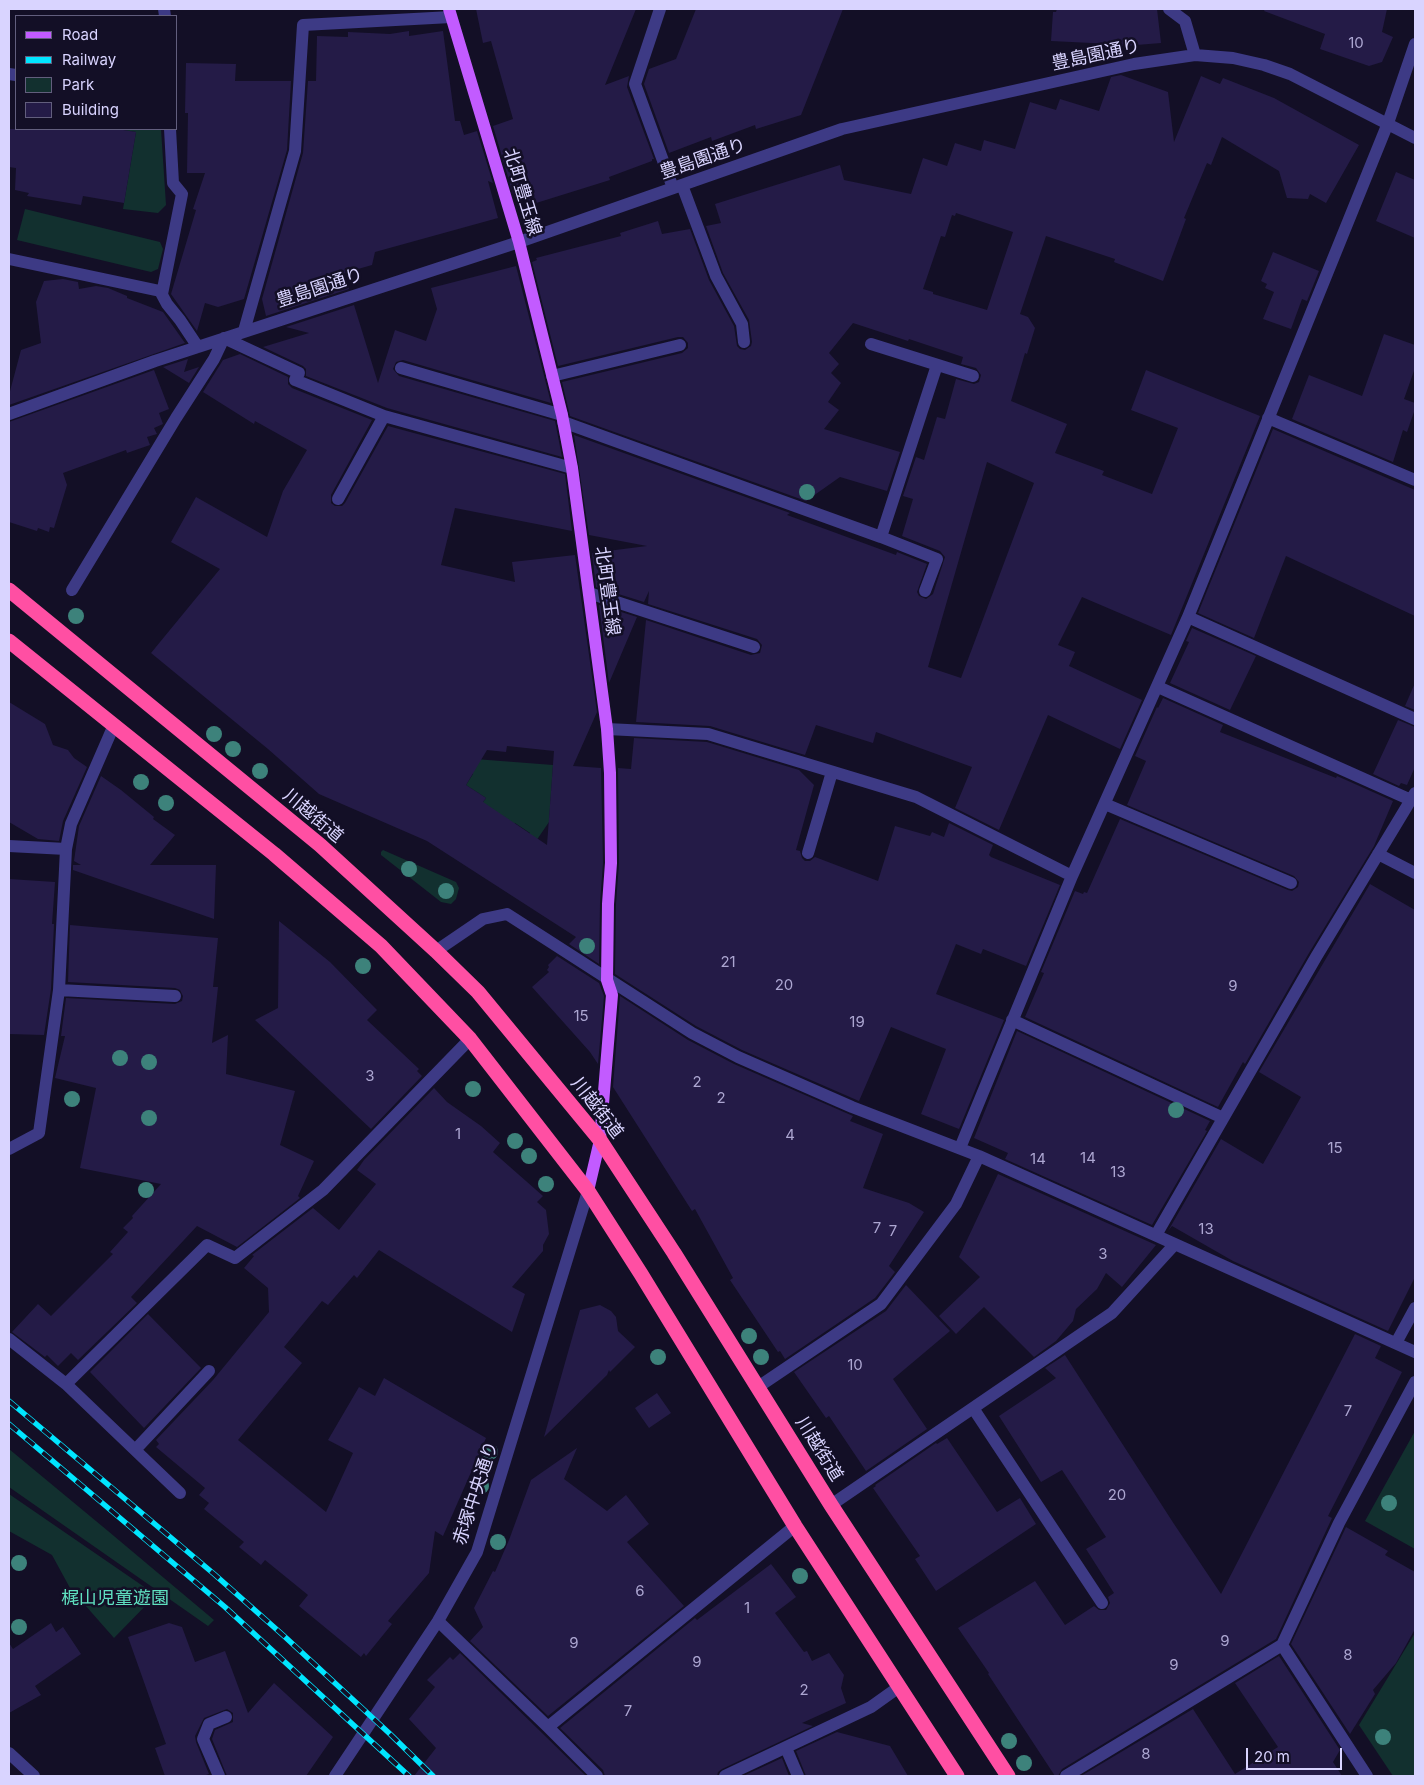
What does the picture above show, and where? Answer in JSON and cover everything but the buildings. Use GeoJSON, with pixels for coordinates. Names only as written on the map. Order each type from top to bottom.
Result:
{"type":"FeatureCollection","features":[{"type":"Feature","properties":{"kind":"highway","name":"川越街道"},"geometry":{"type":"LineString","coordinates":[[9,590],[320,845],[478,992],[600,1140],[831,1505],[1008,1776]]}},
{"type":"Feature","properties":{"kind":"highway"},"geometry":{"type":"LineString","coordinates":[[9,641],[267,848],[381,946],[470,1039],[588,1191],[796,1526],[957,1776]]}},
{"type":"Feature","properties":{"kind":"main road","name":"北町豊玉線"},"geometry":{"type":"LineString","coordinates":[[450,13],[519,242],[563,418],[572,468],[607,729],[610,773],[607,980],[612,995],[600,1140],[588,1191]]}},
{"type":"Feature","properties":{"kind":"street"},"geometry":{"type":"LineString","coordinates":[[660,9],[635,84],[716,276],[742,324],[744,342]]}},
{"type":"Feature","properties":{"kind":"street"},"geometry":{"type":"LineString","coordinates":[[1169,9],[1184,21],[1195,55]]}},
{"type":"Feature","properties":{"kind":"street"},"geometry":{"type":"LineString","coordinates":[[244,331],[295,151],[303,25],[450,13]]}},
{"type":"Feature","properties":{"kind":"street"},"geometry":{"type":"LineString","coordinates":[[960,1148],[1072,876],[1106,804],[1188,617],[1388,123],[1415,44]]}},
{"type":"Feature","properties":{"kind":"street","name":"豊島園通り"},"geometry":{"type":"LineString","coordinates":[[9,414],[244,331],[519,242],[842,129],[1134,64],[1195,55],[1233,58],[1264,65],[1290,74],[1415,138]]}},
{"type":"Feature","properties":{"kind":"street"},"geometry":{"type":"LineString","coordinates":[[162,294],[182,194],[173,183],[170,130]]}},
{"type":"Feature","properties":{"kind":"street"},"geometry":{"type":"LineString","coordinates":[[9,258],[160,290],[166,304],[180,320],[198,347]]}},
{"type":"Feature","properties":{"kind":"street"},"geometry":{"type":"LineString","coordinates":[[72,590],[214,359],[224,338],[298,373],[295,380],[384,416],[572,468]]}},
{"type":"Feature","properties":{"kind":"street"},"geometry":{"type":"LineString","coordinates":[[870,344],[973,376]]}},
{"type":"Feature","properties":{"kind":"street"},"geometry":{"type":"LineString","coordinates":[[552,376],[680,345]]}},
{"type":"Feature","properties":{"kind":"street"},"geometry":{"type":"LineString","coordinates":[[881,537],[937,365]]}},
{"type":"Feature","properties":{"kind":"street"},"geometry":{"type":"LineString","coordinates":[[401,368],[563,418],[937,559],[925,591]]}},
{"type":"Feature","properties":{"kind":"street"},"geometry":{"type":"LineString","coordinates":[[338,499],[384,416]]}},
{"type":"Feature","properties":{"kind":"street"},"geometry":{"type":"LineString","coordinates":[[1268,418],[1415,480]]}},
{"type":"Feature","properties":{"kind":"street"},"geometry":{"type":"LineString","coordinates":[[589,593],[754,647]]}},
{"type":"Feature","properties":{"kind":"street"},"geometry":{"type":"LineString","coordinates":[[1188,617],[1415,719]]}},
{"type":"Feature","properties":{"kind":"street"},"geometry":{"type":"LineString","coordinates":[[1156,1235],[1316,957],[1413,797],[1158,687]]}},
{"type":"Feature","properties":{"kind":"street"},"geometry":{"type":"LineString","coordinates":[[9,1149],[39,1133],[59,990],[66,849],[71,824],[114,726]]}},
{"type":"Feature","properties":{"kind":"street"},"geometry":{"type":"LineString","coordinates":[[607,729],[708,734],[916,797],[1072,876]]}},
{"type":"Feature","properties":{"kind":"street"},"geometry":{"type":"LineString","coordinates":[[808,853],[832,772]]}},
{"type":"Feature","properties":{"kind":"street"},"geometry":{"type":"LineString","coordinates":[[1106,804],[1291,883]]}},
{"type":"Feature","properties":{"kind":"street"},"geometry":{"type":"LineString","coordinates":[[9,846],[66,849]]}},
{"type":"Feature","properties":{"kind":"street"},"geometry":{"type":"LineString","coordinates":[[1378,854],[1415,873]]}},
{"type":"Feature","properties":{"kind":"street"},"geometry":{"type":"LineString","coordinates":[[436,951],[483,919],[507,914],[692,1033],[738,1057],[852,1106],[979,1156],[1415,1352]]}},
{"type":"Feature","properties":{"kind":"street"},"geometry":{"type":"LineString","coordinates":[[59,990],[175,996]]}},
{"type":"Feature","properties":{"kind":"street"},"geometry":{"type":"LineString","coordinates":[[1012,1020],[1223,1118]]}},
{"type":"Feature","properties":{"kind":"street"},"geometry":{"type":"LineString","coordinates":[[66,1384],[207,1245],[235,1258],[323,1190],[470,1039]]}},
{"type":"Feature","properties":{"kind":"street"},"geometry":{"type":"LineString","coordinates":[[758,1387],[881,1304],[956,1204],[979,1156]]}},
{"type":"Feature","properties":{"kind":"street","name":"赤塚中央通り"},"geometry":{"type":"LineString","coordinates":[[335,1776],[438,1621],[477,1552],[588,1191]]}},
{"type":"Feature","properties":{"kind":"street"},"geometry":{"type":"LineString","coordinates":[[831,1505],[1112,1312],[1176,1244]]}},
{"type":"Feature","properties":{"kind":"street"},"geometry":{"type":"LineString","coordinates":[[1396,1343],[1415,1308]]}},
{"type":"Feature","properties":{"kind":"street"},"geometry":{"type":"LineString","coordinates":[[9,1339],[66,1384],[180,1493]]}},
{"type":"Feature","properties":{"kind":"street"},"geometry":{"type":"LineString","coordinates":[[136,1449],[209,1371]]}},
{"type":"Feature","properties":{"kind":"street"},"geometry":{"type":"LineString","coordinates":[[1066,1776],[1282,1645],[1339,1523],[1415,1382]]}},
{"type":"Feature","properties":{"kind":"street"},"geometry":{"type":"LineString","coordinates":[[973,1408],[1102,1603]]}},
{"type":"Feature","properties":{"kind":"street"},"geometry":{"type":"LineString","coordinates":[[548,1727],[796,1526]]}},
{"type":"Feature","properties":{"kind":"street"},"geometry":{"type":"LineString","coordinates":[[438,1621],[597,1776]]}},
{"type":"Feature","properties":{"kind":"street"},"geometry":{"type":"LineString","coordinates":[[1282,1645],[1367,1776]]}},
{"type":"Feature","properties":{"kind":"street"},"geometry":{"type":"LineString","coordinates":[[725,1776],[871,1707],[899,1687]]}},
{"type":"Feature","properties":{"kind":"street"},"geometry":{"type":"LineString","coordinates":[[219,1776],[203,1739],[209,1724],[226,1717]]}},
{"type":"Feature","properties":{"kind":"street"},"geometry":{"type":"LineString","coordinates":[[786,1748],[798,1776]]}},
{"type":"Feature","properties":{"kind":"street"},"geometry":{"type":"LineString","coordinates":[[9,1753],[34,1776]]}},
{"type":"Feature","properties":{"kind":"green space"},"geometry":{"type":"Polygon","coordinates":[[[123,130],[161,130],[166,205],[158,213],[123,209],[136,132],[123,130]]]}},
{"type":"Feature","properties":{"kind":"green space"},"geometry":{"type":"Polygon","coordinates":[[[25,209],[160,242],[163,249],[158,269],[151,272],[17,240],[25,209]]]}},
{"type":"Feature","properties":{"kind":"green space"},"geometry":{"type":"Polygon","coordinates":[[[436,756],[553,765],[549,822],[536,841],[529,836],[530,833],[515,823],[513,826],[478,809],[486,798],[466,785],[473,774],[452,760],[436,756]]]}},
{"type":"Feature","properties":{"kind":"green space"},"geometry":{"type":"Polygon","coordinates":[[[383,850],[456,882],[459,888],[456,899],[451,904],[441,902],[381,855],[383,850]]]}},
{"type":"Feature","properties":{"kind":"green space"},"geometry":{"type":"Polygon","coordinates":[[[1415,1431],[1415,1549],[1365,1521],[1415,1431]]]}},
{"type":"Feature","properties":{"kind":"green space"},"geometry":{"type":"Polygon","coordinates":[[[9,1449],[214,1620],[208,1626],[9,1487],[9,1449]]]}},
{"type":"Feature","properties":{"kind":"green space","name":"梶山児童遊園"},"geometry":{"type":"Polygon","coordinates":[[[9,1494],[156,1595],[114,1638],[70,1588],[52,1555],[9,1531],[9,1494]]]}},
{"type":"Feature","properties":{"kind":"green space"},"geometry":{"type":"Polygon","coordinates":[[[1415,1633],[1415,1776],[1393,1776],[1359,1725],[1415,1633]]]}},
{"type":"Feature","properties":{"kind":"railway"},"geometry":{"type":"LineString","coordinates":[[9,1401],[214,1574],[284,1636],[433,1776]]}},
{"type":"Feature","properties":{"kind":"railway"},"geometry":{"type":"LineString","coordinates":[[9,1424],[225,1607],[409,1776]]}}]}
